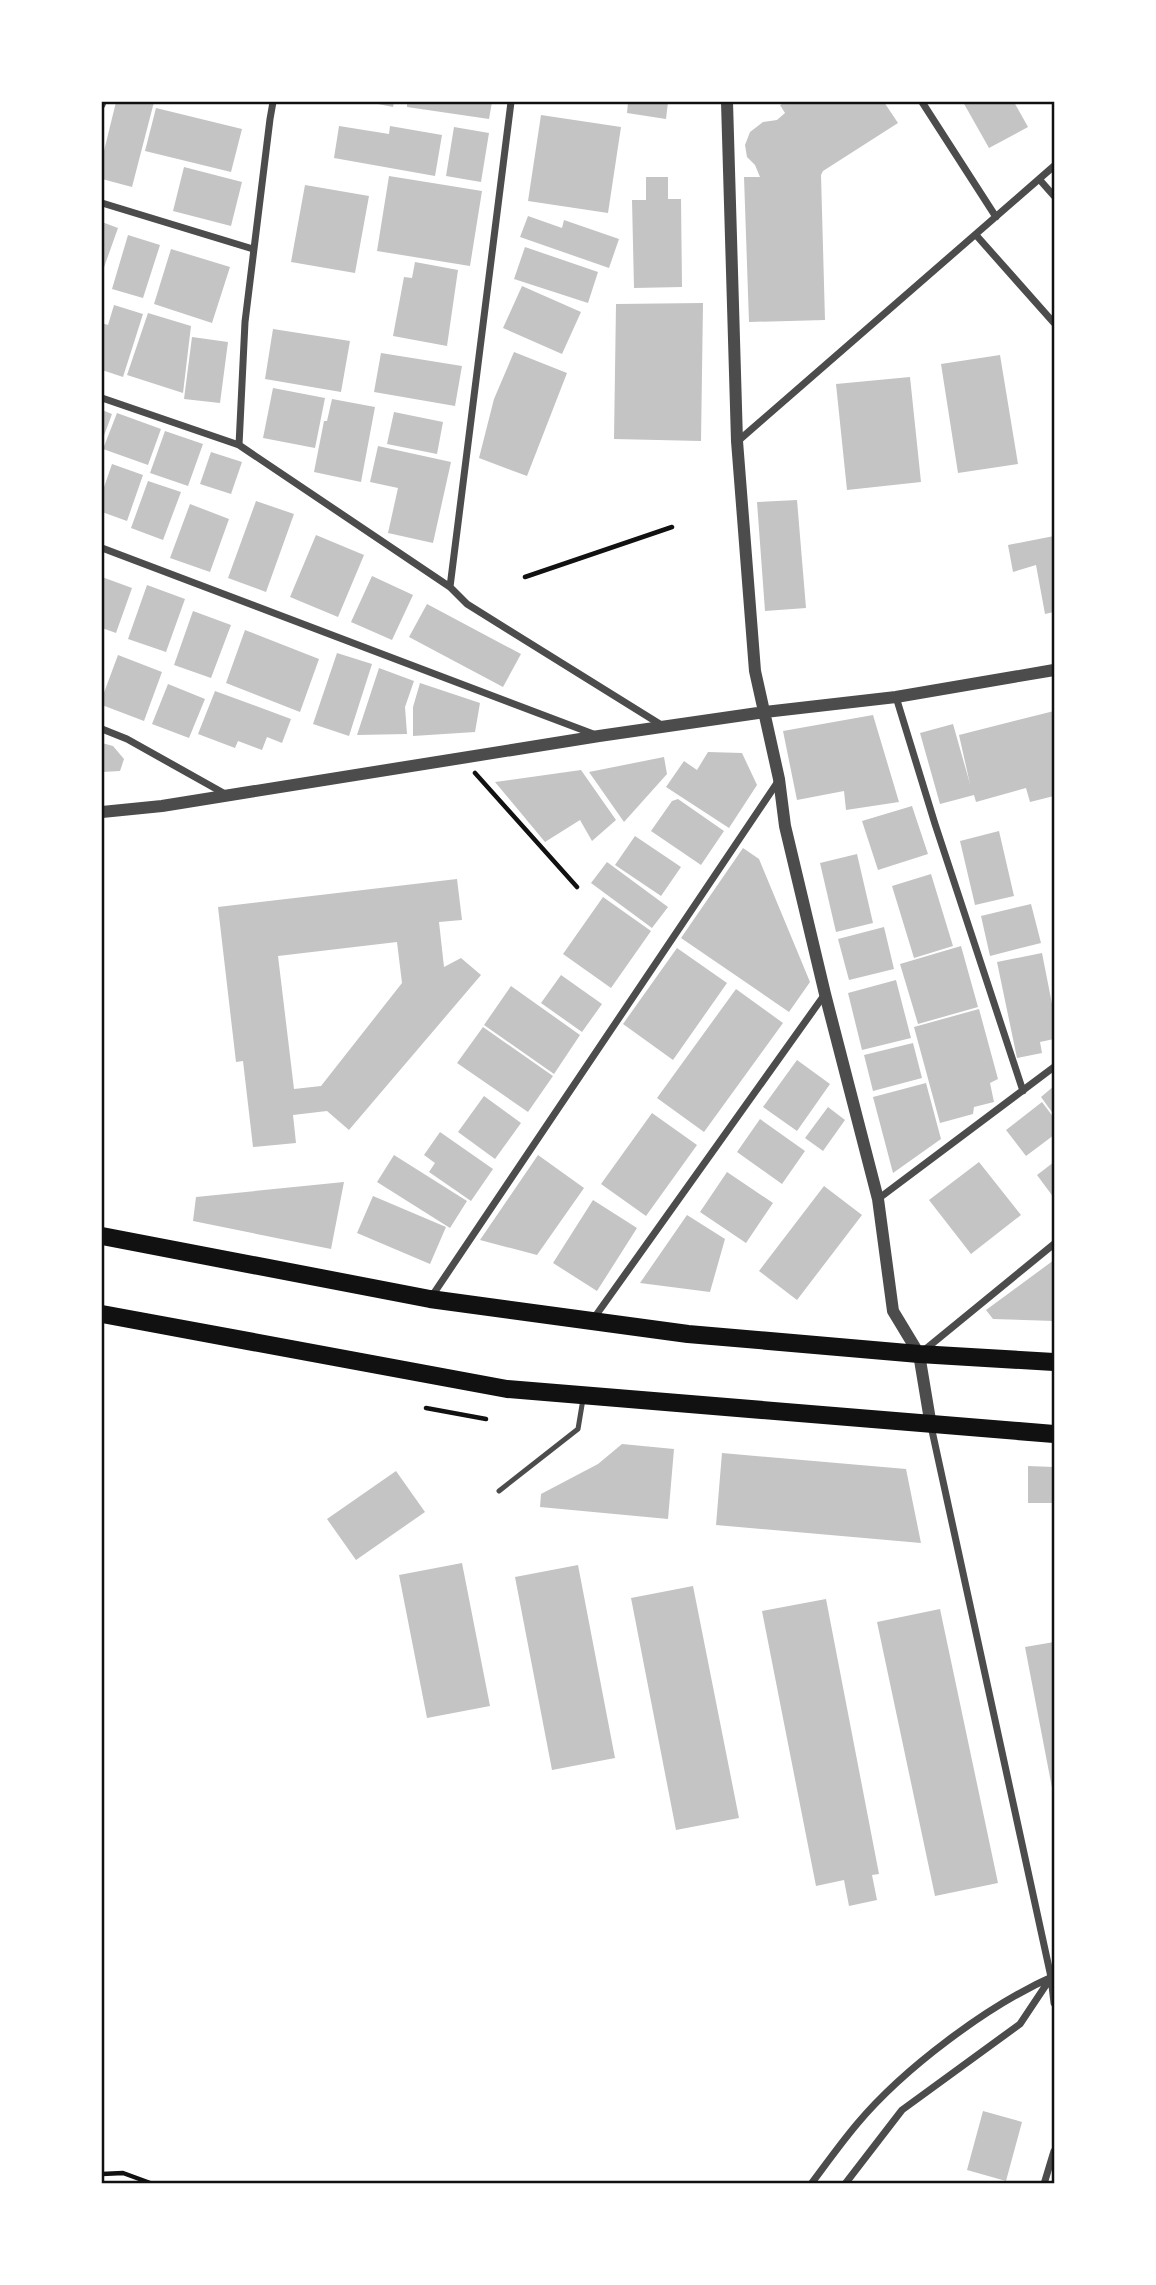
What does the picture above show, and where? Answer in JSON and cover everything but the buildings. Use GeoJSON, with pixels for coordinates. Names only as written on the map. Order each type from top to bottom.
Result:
{"type":"FeatureCollection","features":[{"type":"Feature","properties":{"kind":"main road"},"geometry":{"type":"LineString","coordinates":[[102,1236],[430,1299],[688,1334],[1055,1362]]}},
{"type":"Feature","properties":{"kind":"main road"},"geometry":{"type":"LineString","coordinates":[[102,1314],[507,1389],[931,1426],[1055,1434]]}},
{"type":"Feature","properties":{"kind":"street"},"geometry":{"type":"LineString","coordinates":[[239,445],[244,322],[273,102]]}},
{"type":"Feature","properties":{"kind":"street"},"geometry":{"type":"LineString","coordinates":[[450,587],[510,102]]}},
{"type":"Feature","properties":{"kind":"street"},"geometry":{"type":"LineString","coordinates":[[727,102],[737,441],[755,671],[779,779],[785,826],[878,1199],[893,1311],[919,1353],[931,1426],[1053,1976],[1055,2003]]}},
{"type":"Feature","properties":{"kind":"street"},"geometry":{"type":"LineString","coordinates":[[922,102],[996,218]]}},
{"type":"Feature","properties":{"kind":"street"},"geometry":{"type":"LineString","coordinates":[[737,441],[1055,166]]}},
{"type":"Feature","properties":{"kind":"street"},"geometry":{"type":"LineString","coordinates":[[1039,179],[1055,196]]}},
{"type":"Feature","properties":{"kind":"street"},"geometry":{"type":"LineString","coordinates":[[102,203],[253,249]]}},
{"type":"Feature","properties":{"kind":"street"},"geometry":{"type":"LineString","coordinates":[[976,235],[1055,323]]}},
{"type":"Feature","properties":{"kind":"street"},"geometry":{"type":"LineString","coordinates":[[102,398],[239,445],[450,587],[467,604],[663,727]]}},
{"type":"Feature","properties":{"kind":"street"},"geometry":{"type":"LineString","coordinates":[[102,548],[600,736]]}},
{"type":"Feature","properties":{"kind":"street"},"geometry":{"type":"LineString","coordinates":[[102,812],[162,806],[765,712],[896,697],[1055,670]]}},
{"type":"Feature","properties":{"kind":"street"},"geometry":{"type":"LineString","coordinates":[[896,697],[1023,1091]]}},
{"type":"Feature","properties":{"kind":"street"},"geometry":{"type":"LineString","coordinates":[[102,729],[127,738],[228,795]]}},
{"type":"Feature","properties":{"kind":"street"},"geometry":{"type":"LineString","coordinates":[[430,1299],[779,779]]}},
{"type":"Feature","properties":{"kind":"street"},"geometry":{"type":"LineString","coordinates":[[592,1321],[825,993]]}},
{"type":"Feature","properties":{"kind":"street"},"geometry":{"type":"LineString","coordinates":[[878,1199],[1055,1067]]}},
{"type":"Feature","properties":{"kind":"street"},"geometry":{"type":"LineString","coordinates":[[919,1353],[1055,1244]]}},
{"type":"Feature","properties":{"kind":"street"},"geometry":{"type":"LineString","coordinates":[[811,2183],[858,2122],[901,2078],[1009,1998],[1053,1976]]}},
{"type":"Feature","properties":{"kind":"street"},"geometry":{"type":"LineString","coordinates":[[845,2183],[902,2110],[1020,2024],[1053,1976]]}},
{"type":"Feature","properties":{"kind":"street"},"geometry":{"type":"LineString","coordinates":[[1044,2183],[1055,2151]]}},
{"type":"Feature","properties":{"kind":"lane"},"geometry":{"type":"LineString","coordinates":[[499,1491],[578,1429],[584,1396]]}},
{"type":"Feature","properties":{"kind":"path"},"geometry":{"type":"LineString","coordinates":[[524,577],[672,527]]}},
{"type":"Feature","properties":{"kind":"path"},"geometry":{"type":"LineString","coordinates":[[461,758],[577,887]]}},
{"type":"Feature","properties":{"kind":"path"},"geometry":{"type":"LineString","coordinates":[[426,1408],[486,1419]]}},
{"type":"Feature","properties":{"kind":"path"},"geometry":{"type":"LineString","coordinates":[[102,2174],[123,2173],[153,2183]]}}]}
